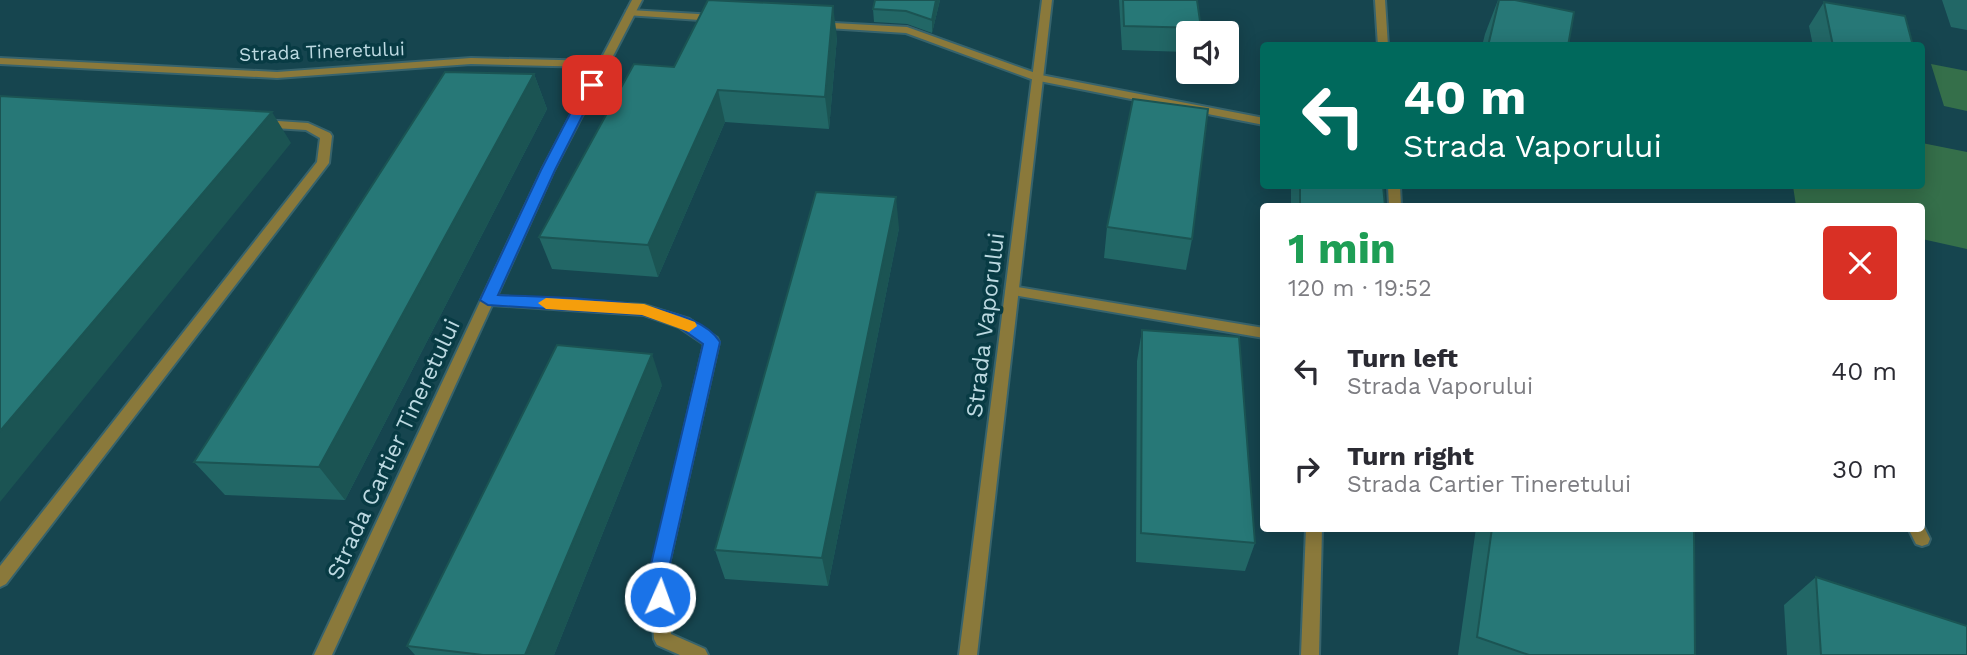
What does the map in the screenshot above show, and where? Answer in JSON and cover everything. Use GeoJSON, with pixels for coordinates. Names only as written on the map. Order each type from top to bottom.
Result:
{"type":"FeatureCollection","features":[{"type":"Feature","properties":{"kind":"street","name":"Strada Vaporului"},"geometry":{"type":"LineString","coordinates":[[968,655],[1047,0]]}},
{"type":"Feature","properties":{"kind":"street"},"geometry":{"type":"LineString","coordinates":[[1380,0],[1383,42]]}},
{"type":"Feature","properties":{"kind":"street"},"geometry":{"type":"LineString","coordinates":[[633,6],[727,19]]}},
{"type":"Feature","properties":{"kind":"street","name":"Strada Cartier Tineretului"},"geometry":{"type":"LineString","coordinates":[[323,655],[548,170],[633,6]]}},
{"type":"Feature","properties":{"kind":"street"},"geometry":{"type":"LineString","coordinates":[[810,24],[907,30],[1038,78],[1260,121]]}},
{"type":"Feature","properties":{"kind":"street","name":"Strada Tineretului"},"geometry":{"type":"LineString","coordinates":[[0,61],[277,75],[471,61],[603,64]]}},
{"type":"Feature","properties":{"kind":"street"},"geometry":{"type":"LineString","coordinates":[[0,579],[323,163],[326,136],[308,127],[255,123]]}},
{"type":"Feature","properties":{"kind":"street"},"geometry":{"type":"LineString","coordinates":[[1012,291],[1260,331]]}},
{"type":"Feature","properties":{"kind":"street"},"geometry":{"type":"LineString","coordinates":[[488,300],[644,310],[684,323],[712,342],[658,577],[663,639],[699,655]]}},
{"type":"Feature","properties":{"kind":"street"},"geometry":{"type":"LineString","coordinates":[[1310,655],[1314,532]]}},
{"type":"Feature","properties":{"kind":"green space"},"geometry":{"type":"Polygon","coordinates":[[[1931,64],[1967,71],[1967,111],[1944,106],[1931,64]]]}},
{"type":"Feature","properties":{"kind":"green space"},"geometry":{"type":"Polygon","coordinates":[[[1925,144],[1967,152],[1967,249],[1925,240],[1925,203],[1796,203],[1793,189],[1925,189],[1925,144]]]}},
{"type":"Feature","properties":{"kind":"building"},"geometry":{"type":"Polygon","coordinates":[[[708,0],[833,6],[825,97],[718,90],[648,245],[539,237],[634,64],[674,67],[708,0]]]}},
{"type":"Feature","properties":{"kind":"building"},"geometry":{"type":"Polygon","coordinates":[[[875,0],[936,0],[932,20],[906,11],[873,9],[875,0]]]}},
{"type":"Feature","properties":{"kind":"building"},"geometry":{"type":"Polygon","coordinates":[[[1123,0],[1197,0],[1200,21],[1176,21],[1176,27],[1124,26],[1123,0]]]}},
{"type":"Feature","properties":{"kind":"building"},"geometry":{"type":"Polygon","coordinates":[[[1499,0],[1515,0],[1574,12],[1569,42],[1489,42],[1499,0]]]}},
{"type":"Feature","properties":{"kind":"building"},"geometry":{"type":"Polygon","coordinates":[[[1824,2],[1905,16],[1912,42],[1832,42],[1824,2]]]}},
{"type":"Feature","properties":{"kind":"building"},"geometry":{"type":"Polygon","coordinates":[[[445,72],[534,74],[319,467],[194,462],[445,72]]]}},
{"type":"Feature","properties":{"kind":"building"},"geometry":{"type":"Polygon","coordinates":[[[0,96],[272,112],[0,431],[0,96]]]}},
{"type":"Feature","properties":{"kind":"building"},"geometry":{"type":"Polygon","coordinates":[[[1133,99],[1208,109],[1192,239],[1107,227],[1133,99]]]}},
{"type":"Feature","properties":{"kind":"building"},"geometry":{"type":"Polygon","coordinates":[[[1300,189],[1383,189],[1385,203],[1300,203],[1300,189]]]}},
{"type":"Feature","properties":{"kind":"building"},"geometry":{"type":"Polygon","coordinates":[[[816,192],[896,197],[822,558],[715,550],[816,192]]]}},
{"type":"Feature","properties":{"kind":"building"},"geometry":{"type":"Polygon","coordinates":[[[1142,330],[1239,337],[1255,543],[1141,533],[1142,330]]]}},
{"type":"Feature","properties":{"kind":"building"},"geometry":{"type":"Polygon","coordinates":[[[557,345],[652,354],[525,655],[483,655],[407,646],[557,345]]]}},
{"type":"Feature","properties":{"kind":"building"},"geometry":{"type":"Polygon","coordinates":[[[1491,532],[1694,532],[1695,655],[1529,655],[1477,637],[1491,532]]]}},
{"type":"Feature","properties":{"kind":"building"},"geometry":{"type":"Polygon","coordinates":[[[1816,577],[1967,626],[1967,655],[1821,655],[1816,577]]]}},
{"type":"Feature","properties":{"kind":"slow traffic"},"geometry":{"type":"LineString","coordinates":[[546,303],[644,310],[689,326]]}},
{"type":"Feature","properties":{"kind":"route"},"geometry":{"type":"LineString","coordinates":[[592,85],[548,170],[488,300],[644,310],[684,323],[712,342],[658,577],[660,597]]}}]}
